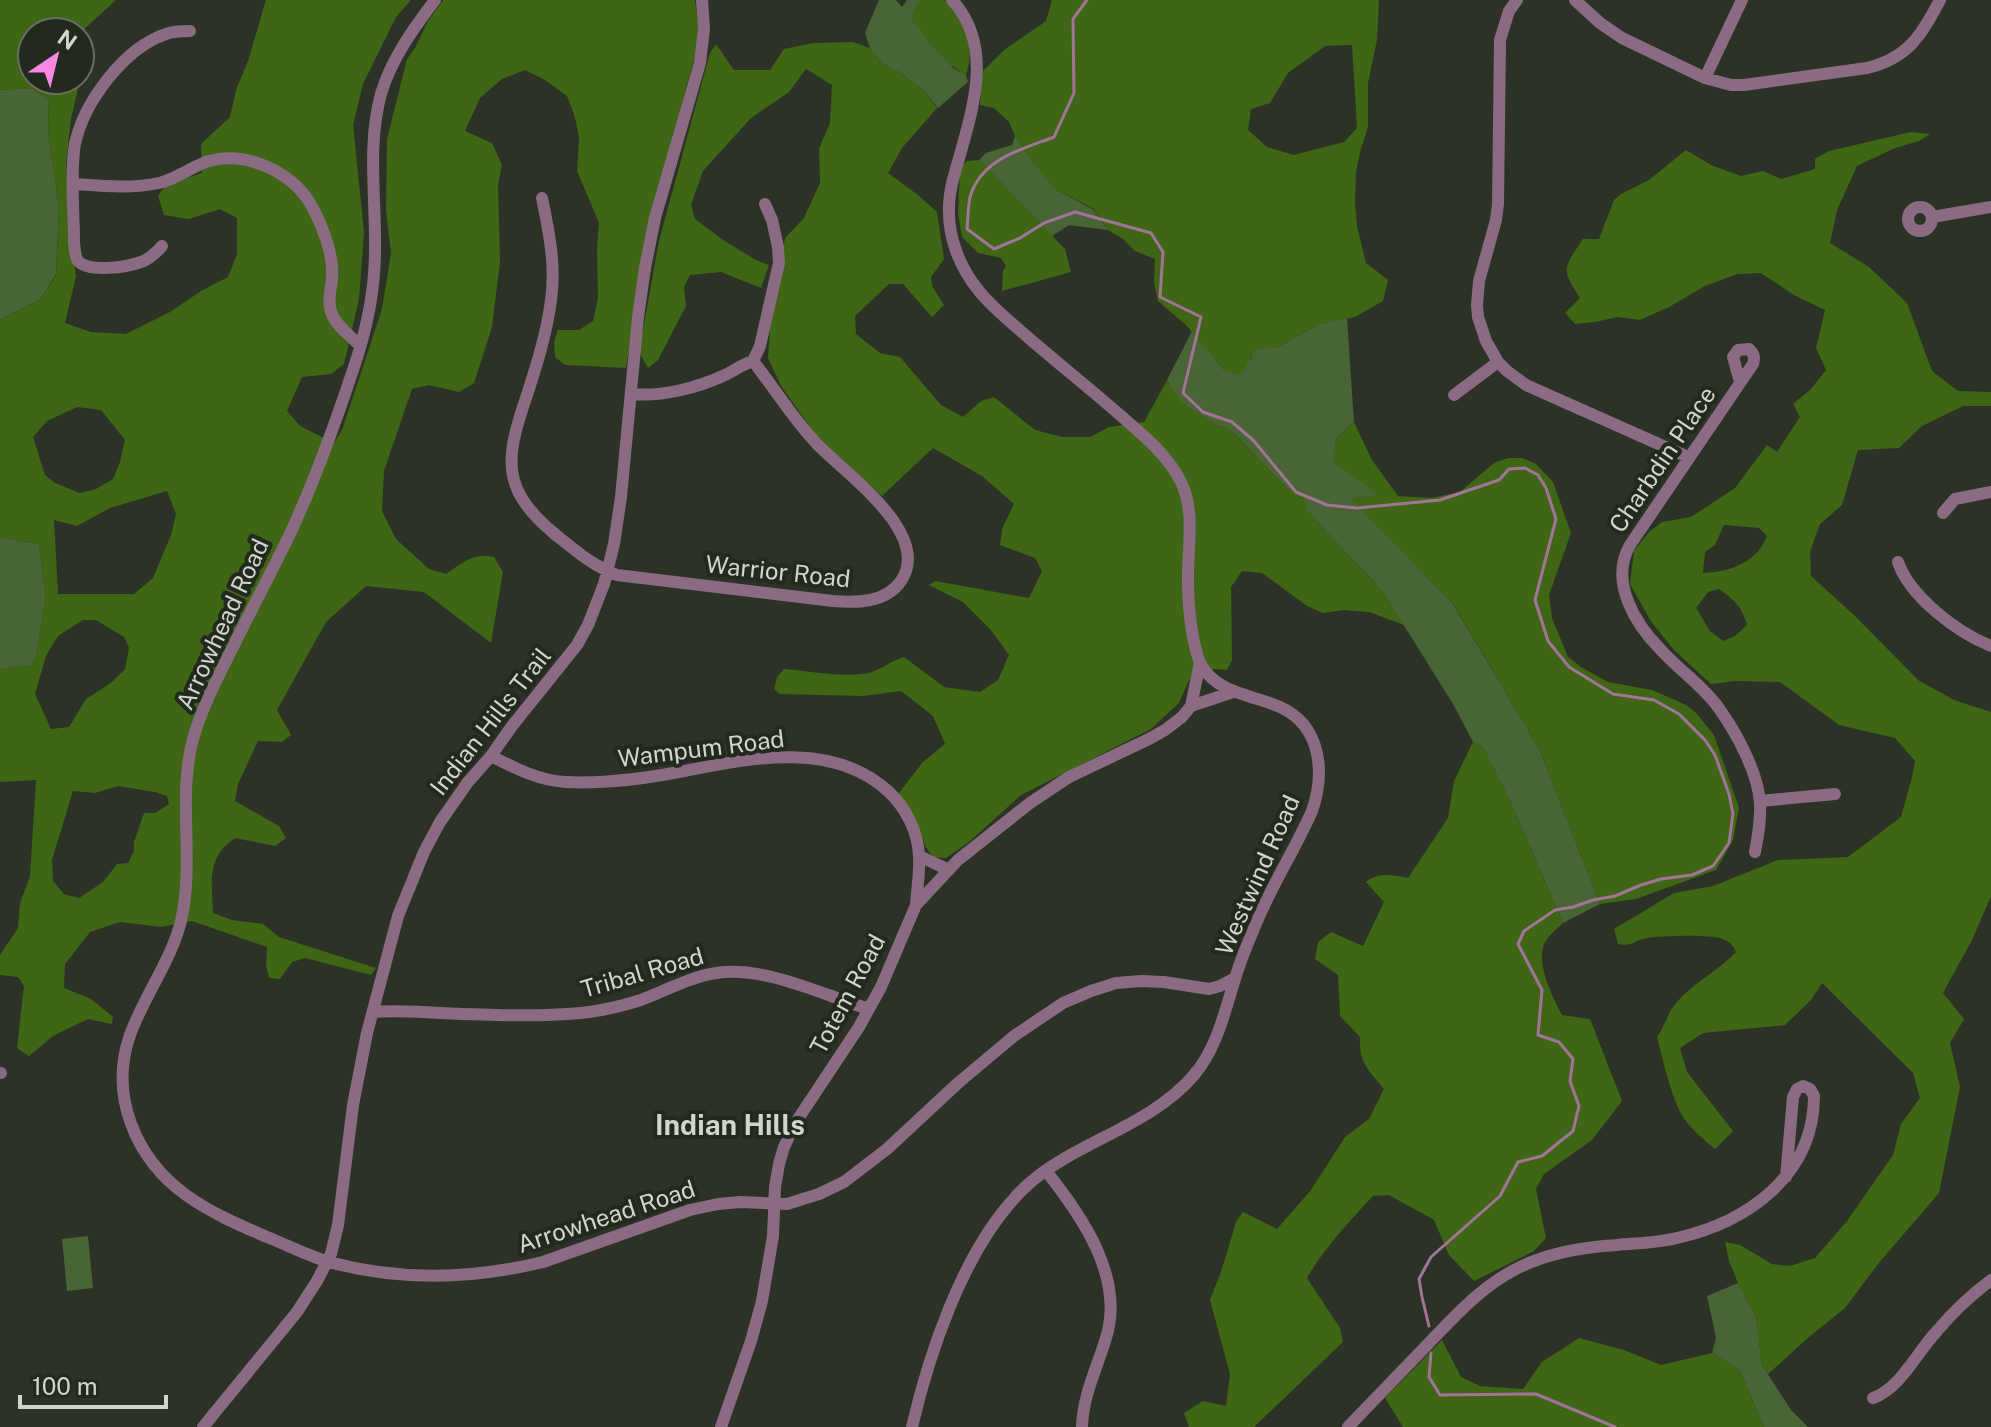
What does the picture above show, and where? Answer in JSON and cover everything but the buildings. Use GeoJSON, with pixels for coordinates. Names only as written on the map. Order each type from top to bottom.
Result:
{"type":"FeatureCollection","features":[{"type":"Feature","properties":{"kind":"street","name":"Arrowhead Road"},"geometry":{"type":"LineString","coordinates":[[435,0],[393,65],[379,106],[373,171],[373,289],[367,326],[353,371],[296,520],[221,671],[194,736],[187,768],[187,871],[180,924],[137,1016],[125,1050],[122,1071],[123,1094],[133,1130],[151,1162],[187,1196],[215,1213],[327,1262],[431,1276],[518,1268],[690,1210],[740,1202],[787,1204],[819,1194],[862,1170],[1014,1036],[1063,1003],[1104,986],[1128,982],[1164,982],[1209,989]]}},
{"type":"Feature","properties":{"kind":"street","name":"Indian Hills Trail"},"geometry":{"type":"LineString","coordinates":[[203,1427],[297,1312],[331,1254],[367,1033],[398,916],[424,852],[440,822],[468,782],[577,645],[588,625],[608,571],[621,497],[638,317],[649,244],[700,63],[704,29],[702,0]]}},
{"type":"Feature","properties":{"kind":"street"},"geometry":{"type":"LineString","coordinates":[[952,0],[972,31],[977,63],[974,101],[950,192],[949,222],[955,249],[969,278],[990,303],[1142,434],[1177,475],[1190,517],[1189,609],[1200,663],[1191,706]]}},
{"type":"Feature","properties":{"kind":"street"},"geometry":{"type":"LineString","coordinates":[[1517,0],[1509,11],[1500,40],[1498,204],[1477,293],[1478,317],[1486,341],[1498,362],[1526,385],[1688,457]]}},
{"type":"Feature","properties":{"kind":"street"},"geometry":{"type":"LineString","coordinates":[[1575,0],[1622,38],[1705,78],[1731,85],[1753,85],[1876,66],[1894,59],[1917,39],[1940,0]]}},
{"type":"Feature","properties":{"kind":"street"},"geometry":{"type":"LineString","coordinates":[[1705,78],[1742,0]]}},
{"type":"Feature","properties":{"kind":"street"},"geometry":{"type":"LineString","coordinates":[[162,246],[151,257],[131,265],[92,268],[79,262],[74,242],[74,156],[87,108],[121,64],[150,41],[168,33],[190,31]]}},
{"type":"Feature","properties":{"kind":"street"},"geometry":{"type":"LineString","coordinates":[[74,184],[142,186],[160,183],[222,159],[249,160],[272,169],[293,184],[318,219],[331,260],[329,307],[335,321],[360,346]]}},
{"type":"Feature","properties":{"kind":"street"},"geometry":{"type":"LineString","coordinates":[[542,198],[551,244],[551,300],[543,341],[515,428],[511,468],[519,493],[533,514],[591,563],[608,571]]}},
{"type":"Feature","properties":{"kind":"street"},"geometry":{"type":"LineString","coordinates":[[632,394],[683,390],[753,361],[760,346],[779,263],[775,233],[765,204]]}},
{"type":"Feature","properties":{"kind":"street"},"geometry":{"type":"LineString","coordinates":[[1932,217],[1990,211]]}},
{"type":"Feature","properties":{"kind":"street","name":"Warrior Road"},"geometry":{"type":"LineString","coordinates":[[608,571],[632,577],[856,603],[881,597],[902,580],[906,569],[906,551],[894,520],[817,444],[753,361]]}},
{"type":"Feature","properties":{"kind":"street"},"geometry":{"type":"LineString","coordinates":[[1454,395],[1498,362]]}},
{"type":"Feature","properties":{"kind":"street","name":"Charbdin Place"},"geometry":{"type":"LineString","coordinates":[[1740,382],[1626,552],[1622,580],[1632,608],[1650,638],[1708,694],[1724,715],[1749,765],[1760,801],[1755,852]]}},
{"type":"Feature","properties":{"kind":"street"},"geometry":{"type":"LineString","coordinates":[[1943,513],[1955,499],[1991,492]]}},
{"type":"Feature","properties":{"kind":"street"},"geometry":{"type":"LineString","coordinates":[[1898,562],[1912,585],[1952,626],[1991,646]]}},
{"type":"Feature","properties":{"kind":"street","name":"Westwind Road"},"geometry":{"type":"LineString","coordinates":[[912,1427],[923,1381],[955,1295],[970,1263],[999,1216],[1029,1183],[1061,1160],[1153,1111],[1194,1075],[1207,1056],[1218,1034],[1235,978],[1266,902],[1312,811],[1317,797],[1320,766],[1318,751],[1306,727],[1280,707],[1233,692],[1204,671],[1200,663]]}},
{"type":"Feature","properties":{"kind":"street","name":"Totem Road"},"geometry":{"type":"LineString","coordinates":[[721,1427],[762,1301],[770,1264],[775,1187],[784,1147],[796,1122],[850,1043],[869,1009],[916,905],[949,870],[1030,803],[1069,777],[1165,730],[1191,706],[1233,692]]}},
{"type":"Feature","properties":{"kind":"street","name":"Wampum Road"},"geometry":{"type":"LineString","coordinates":[[491,756],[536,777],[562,782],[639,778],[758,758],[788,757],[834,763],[869,777],[893,795],[908,817],[919,856],[916,905]]}},
{"type":"Feature","properties":{"kind":"street"},"geometry":{"type":"LineString","coordinates":[[1760,801],[1835,794]]}},
{"type":"Feature","properties":{"kind":"street"},"geometry":{"type":"LineString","coordinates":[[919,856],[949,870]]}},
{"type":"Feature","properties":{"kind":"street","name":"Tribal Road"},"geometry":{"type":"LineString","coordinates":[[373,1012],[535,1015],[584,1012],[609,1009],[700,977],[729,972],[773,978],[869,1009]]}},
{"type":"Feature","properties":{"kind":"street"},"geometry":{"type":"LineString","coordinates":[[1209,989],[1235,978]]}},
{"type":"Feature","properties":{"kind":"street"},"geometry":{"type":"LineString","coordinates":[[1209,989],[1221,998],[1226,1009]]}},
{"type":"Feature","properties":{"kind":"street"},"geometry":{"type":"LineString","coordinates":[[1348,1427],[1466,1305],[1498,1278],[1549,1256],[1598,1246],[1675,1239],[1702,1231],[1734,1217],[1775,1191],[1786,1177],[1804,1147],[1814,1096],[1807,1087],[1800,1087],[1793,1097],[1786,1177]]}},
{"type":"Feature","properties":{"kind":"street"},"geometry":{"type":"LineString","coordinates":[[1046,1171],[1087,1231],[1106,1274],[1110,1297],[1108,1328],[1086,1396],[1082,1427]]}},
{"type":"Feature","properties":{"kind":"street"},"geometry":{"type":"LineString","coordinates":[[1980,1288],[1991,1267]]}},
{"type":"Feature","properties":{"kind":"street"},"geometry":{"type":"LineString","coordinates":[[1873,1398],[1890,1389],[1937,1330],[1991,1280]]}},
{"type":"Feature","properties":{"kind":"green space"},"geometry":{"type":"Polygon","coordinates":[[[0,0],[116,0],[96,18],[16,16],[16,89],[0,90],[0,0]]]}},
{"type":"Feature","properties":{"kind":"green space"},"geometry":{"type":"Polygon","coordinates":[[[266,0],[411,0],[396,17],[363,84],[353,125],[364,232],[359,299],[344,364],[331,374],[302,377],[287,411],[300,426],[334,443],[342,430],[382,309],[391,253],[386,210],[387,139],[407,59],[443,0],[695,0],[700,38],[648,226],[626,368],[565,365],[555,357],[554,342],[558,330],[579,330],[593,321],[598,298],[599,223],[577,171],[579,138],[567,96],[525,70],[502,79],[480,98],[465,131],[492,143],[502,165],[498,185],[500,262],[492,327],[474,383],[459,392],[429,385],[412,389],[384,471],[382,511],[396,539],[429,569],[446,574],[474,557],[494,557],[503,572],[491,643],[424,592],[366,586],[326,622],[277,710],[291,735],[282,742],[258,741],[238,784],[235,801],[279,826],[286,838],[275,846],[235,838],[219,854],[213,871],[213,913],[232,920],[263,924],[279,937],[376,968],[371,975],[305,958],[292,962],[280,979],[269,978],[267,947],[192,921],[161,927],[120,922],[90,932],[65,964],[64,988],[91,999],[113,1017],[112,1024],[88,1019],[53,1036],[29,1056],[17,1048],[24,986],[18,977],[0,975],[0,955],[18,928],[20,903],[30,876],[36,780],[0,782],[0,669],[31,666],[36,657],[46,595],[39,544],[0,537],[0,320],[40,300],[56,275],[59,208],[48,130],[49,99],[44,96],[76,96],[66,164],[69,231],[76,276],[65,323],[91,332],[126,334],[228,277],[237,254],[237,218],[220,209],[189,219],[164,215],[158,196],[166,185],[202,173],[201,144],[230,117],[266,0]],[[77,407],[47,421],[33,437],[45,475],[55,483],[80,493],[96,489],[113,479],[125,440],[101,410],[77,407]],[[167,491],[110,508],[77,526],[54,520],[58,594],[134,594],[153,578],[176,514],[167,491]],[[83,620],[58,636],[46,656],[35,694],[51,729],[69,727],[86,699],[111,683],[125,669],[129,648],[124,637],[96,620],[83,620]],[[118,786],[95,793],[73,791],[52,860],[53,881],[64,894],[79,898],[103,882],[117,864],[128,863],[144,813],[155,813],[169,804],[167,796],[118,786]]]}},
{"type":"Feature","properties":{"kind":"green space"},"geometry":{"type":"Polygon","coordinates":[[[879,0],[896,0],[902,7],[907,0],[921,0],[916,7],[953,68],[966,75],[968,82],[938,108],[921,88],[882,64],[870,48],[865,33],[879,0]]]}},
{"type":"Feature","properties":{"kind":"green space"},"geometry":{"type":"Polygon","coordinates":[[[921,0],[945,0],[958,17],[969,44],[966,75],[942,57],[911,19],[921,0]]]}},
{"type":"Feature","properties":{"kind":"green space"},"geometry":{"type":"Polygon","coordinates":[[[1052,0],[1379,0],[1377,40],[1368,83],[1368,127],[1356,172],[1355,202],[1366,263],[1388,280],[1383,301],[1355,317],[1319,324],[1276,348],[1255,349],[1241,375],[1224,370],[1187,326],[1158,301],[1154,282],[1155,259],[1135,251],[1108,230],[1094,209],[1054,188],[1028,156],[1009,122],[994,108],[980,105],[982,72],[1004,50],[1046,21],[1052,0]],[[1352,45],[1325,46],[1288,73],[1270,103],[1251,109],[1248,130],[1267,147],[1294,155],[1344,142],[1357,128],[1352,45]]]}},
{"type":"Feature","properties":{"kind":"green space"},"geometry":{"type":"Polygon","coordinates":[[[853,42],[870,48],[882,64],[921,88],[937,108],[902,148],[888,173],[937,212],[944,259],[931,277],[932,286],[944,305],[932,317],[903,284],[889,284],[855,316],[856,334],[880,353],[900,357],[941,405],[963,417],[981,401],[994,397],[1035,430],[1062,437],[1090,437],[1109,427],[1144,422],[1167,380],[1181,402],[1216,425],[1229,429],[1287,488],[1307,501],[1306,510],[1383,592],[1404,625],[1369,612],[1344,610],[1323,613],[1307,606],[1262,573],[1242,571],[1231,587],[1232,660],[1227,670],[1214,669],[1189,680],[1179,703],[1151,729],[1021,795],[969,842],[946,858],[933,857],[898,794],[923,762],[945,744],[933,716],[901,691],[863,696],[780,694],[774,689],[777,677],[784,669],[859,674],[873,672],[904,657],[944,687],[980,692],[998,680],[1009,655],[990,629],[963,602],[929,585],[935,581],[1029,598],[1042,571],[1035,558],[1000,545],[1002,529],[1014,504],[982,476],[933,448],[882,496],[816,435],[781,386],[768,358],[771,314],[785,238],[804,218],[820,183],[819,149],[830,123],[832,85],[806,69],[789,92],[751,118],[703,171],[691,205],[695,219],[723,240],[769,265],[761,288],[721,272],[690,275],[684,287],[686,306],[658,360],[648,368],[639,352],[659,241],[710,53],[716,44],[734,70],[770,70],[784,49],[813,43],[853,42]]]}},
{"type":"Feature","properties":{"kind":"green space"},"geometry":{"type":"Polygon","coordinates":[[[16,89],[16,96],[44,96],[49,99],[48,130],[59,208],[56,274],[40,300],[0,320],[0,90],[16,89]]]}},
{"type":"Feature","properties":{"kind":"green space"},"geometry":{"type":"Polygon","coordinates":[[[1911,132],[1930,134],[1857,166],[1837,210],[1830,243],[1869,267],[1907,303],[1932,371],[1958,391],[1991,392],[1991,406],[1963,406],[1922,426],[1899,448],[1858,450],[1842,505],[1820,524],[1810,552],[1811,576],[1918,680],[1954,700],[1991,712],[1991,896],[1972,940],[1943,993],[1964,1019],[1950,1043],[1960,1087],[1939,1193],[1845,1308],[1768,1374],[1762,1365],[1756,1316],[1738,1283],[1725,1242],[1740,1245],[1772,1264],[1790,1266],[1815,1258],[1847,1221],[1893,1155],[1901,1124],[1920,1098],[1913,1073],[1822,983],[1811,1000],[1785,1025],[1703,1033],[1680,1048],[1687,1072],[1733,1131],[1715,1149],[1683,1117],[1657,1037],[1676,1003],[1736,952],[1725,940],[1707,936],[1655,937],[1628,945],[1618,944],[1614,929],[1674,893],[1713,886],[1778,860],[1848,857],[1901,817],[1915,761],[1895,738],[1839,725],[1780,682],[1711,684],[1674,650],[1650,620],[1630,584],[1634,551],[1649,532],[1662,522],[1691,517],[1735,488],[1767,445],[1777,452],[1800,417],[1793,404],[1810,390],[1826,370],[1816,348],[1825,310],[1794,295],[1761,273],[1737,274],[1705,286],[1640,320],[1618,317],[1575,324],[1565,313],[1580,298],[1569,280],[1567,268],[1583,239],[1599,239],[1614,200],[1649,180],[1686,150],[1711,165],[1741,176],[1763,171],[1781,179],[1815,169],[1815,159],[1829,151],[1911,132]],[[1724,525],[1715,545],[1705,552],[1703,573],[1723,571],[1741,564],[1756,553],[1767,536],[1759,528],[1724,525]],[[1719,589],[1708,592],[1696,608],[1710,631],[1723,641],[1735,636],[1747,625],[1737,604],[1719,589]]]}},
{"type":"Feature","properties":{"kind":"green space"},"geometry":{"type":"Polygon","coordinates":[[[1015,136],[1054,188],[1094,210],[1108,230],[1069,225],[1052,236],[979,160],[986,153],[1012,145],[1015,136]]]}},
{"type":"Feature","properties":{"kind":"green space"},"geometry":{"type":"Polygon","coordinates":[[[979,160],[1065,249],[1071,272],[1002,291],[1006,266],[1001,258],[978,253],[962,237],[958,214],[960,167],[967,161],[979,160]]]}},
{"type":"Feature","properties":{"kind":"green space"},"geometry":{"type":"Polygon","coordinates":[[[1347,318],[1354,422],[1336,440],[1334,462],[1375,492],[1377,497],[1351,498],[1453,604],[1540,750],[1600,904],[1563,923],[1509,799],[1483,748],[1473,742],[1453,704],[1383,592],[1305,509],[1306,501],[1287,488],[1229,429],[1216,425],[1180,402],[1167,380],[1192,331],[1224,370],[1251,358],[1254,348],[1276,348],[1319,324],[1347,318]]]}},
{"type":"Feature","properties":{"kind":"green space"},"geometry":{"type":"Polygon","coordinates":[[[1354,422],[1372,460],[1398,496],[1431,498],[1460,492],[1494,463],[1508,458],[1522,458],[1536,464],[1553,482],[1571,533],[1549,595],[1552,618],[1568,657],[1608,682],[1652,690],[1686,705],[1714,735],[1739,808],[1733,840],[1716,870],[1636,899],[1600,904],[1540,750],[1454,605],[1350,498],[1376,496],[1334,462],[1336,440],[1354,422]]]}},
{"type":"Feature","properties":{"kind":"green space"},"geometry":{"type":"Polygon","coordinates":[[[0,537],[39,544],[46,595],[36,657],[31,666],[0,669],[0,537]]]}},
{"type":"Feature","properties":{"kind":"green space"},"geometry":{"type":"Polygon","coordinates":[[[1473,742],[1483,748],[1509,799],[1563,923],[1547,939],[1542,950],[1543,969],[1550,989],[1562,1015],[1590,1019],[1622,1101],[1592,1140],[1544,1174],[1536,1189],[1546,1238],[1534,1251],[1474,1281],[1449,1255],[1434,1220],[1389,1195],[1373,1196],[1329,1246],[1307,1278],[1340,1328],[1343,1342],[1254,1427],[1189,1427],[1184,1413],[1203,1401],[1226,1406],[1230,1374],[1210,1300],[1236,1222],[1243,1212],[1277,1229],[1311,1190],[1345,1137],[1369,1119],[1384,1089],[1363,1060],[1360,1037],[1340,1016],[1338,975],[1315,959],[1318,942],[1331,932],[1363,946],[1384,902],[1366,882],[1391,875],[1408,878],[1448,818],[1454,781],[1473,742]]]}},
{"type":"Feature","properties":{"kind":"green space"},"geometry":{"type":"Polygon","coordinates":[[[88,1236],[93,1288],[67,1291],[62,1239],[88,1236]]]}},
{"type":"Feature","properties":{"kind":"green space"},"geometry":{"type":"Polygon","coordinates":[[[1738,1283],[1756,1316],[1762,1365],[1791,1410],[1808,1427],[1764,1427],[1740,1371],[1712,1353],[1716,1338],[1707,1296],[1738,1283]]]}},
{"type":"Feature","properties":{"kind":"green space"},"geometry":{"type":"Polygon","coordinates":[[[1579,1338],[1624,1350],[1661,1365],[1712,1353],[1740,1371],[1764,1427],[1403,1427],[1385,1398],[1442,1340],[1461,1377],[1480,1386],[1523,1389],[1542,1362],[1579,1338]]]}},
{"type":"Feature","properties":{"kind":"waterway"},"geometry":{"type":"LineString","coordinates":[[1087,0],[1073,19],[1074,93],[1054,137],[1003,158],[983,173],[970,197],[967,229],[994,249],[1044,223],[1075,212],[1151,233],[1163,252],[1160,297],[1201,317],[1183,393],[1203,412],[1232,422],[1253,440],[1296,492],[1327,505],[1357,508],[1440,500],[1499,480],[1509,469],[1525,468],[1538,475],[1546,488],[1556,519],[1535,600],[1548,641],[1569,667],[1613,694],[1654,700],[1679,714],[1715,755],[1729,794],[1733,814],[1729,843],[1713,866],[1692,875],[1661,879],[1615,896],[1555,910],[1524,931],[1518,944],[1542,990],[1538,1035],[1559,1042],[1573,1059],[1570,1081],[1579,1106],[1573,1131],[1542,1156],[1518,1162],[1500,1196],[1431,1257],[1419,1279],[1429,1326]]}},
{"type":"Feature","properties":{"kind":"waterway"},"geometry":{"type":"LineString","coordinates":[[1431,1353],[1429,1377],[1440,1395],[1536,1394],[1615,1427]]}},
{"type":"Feature","properties":{"kind":"district","name":"Indian Hills"},"geometry":{"type":"Point","coordinates":[730,1124]}}]}
